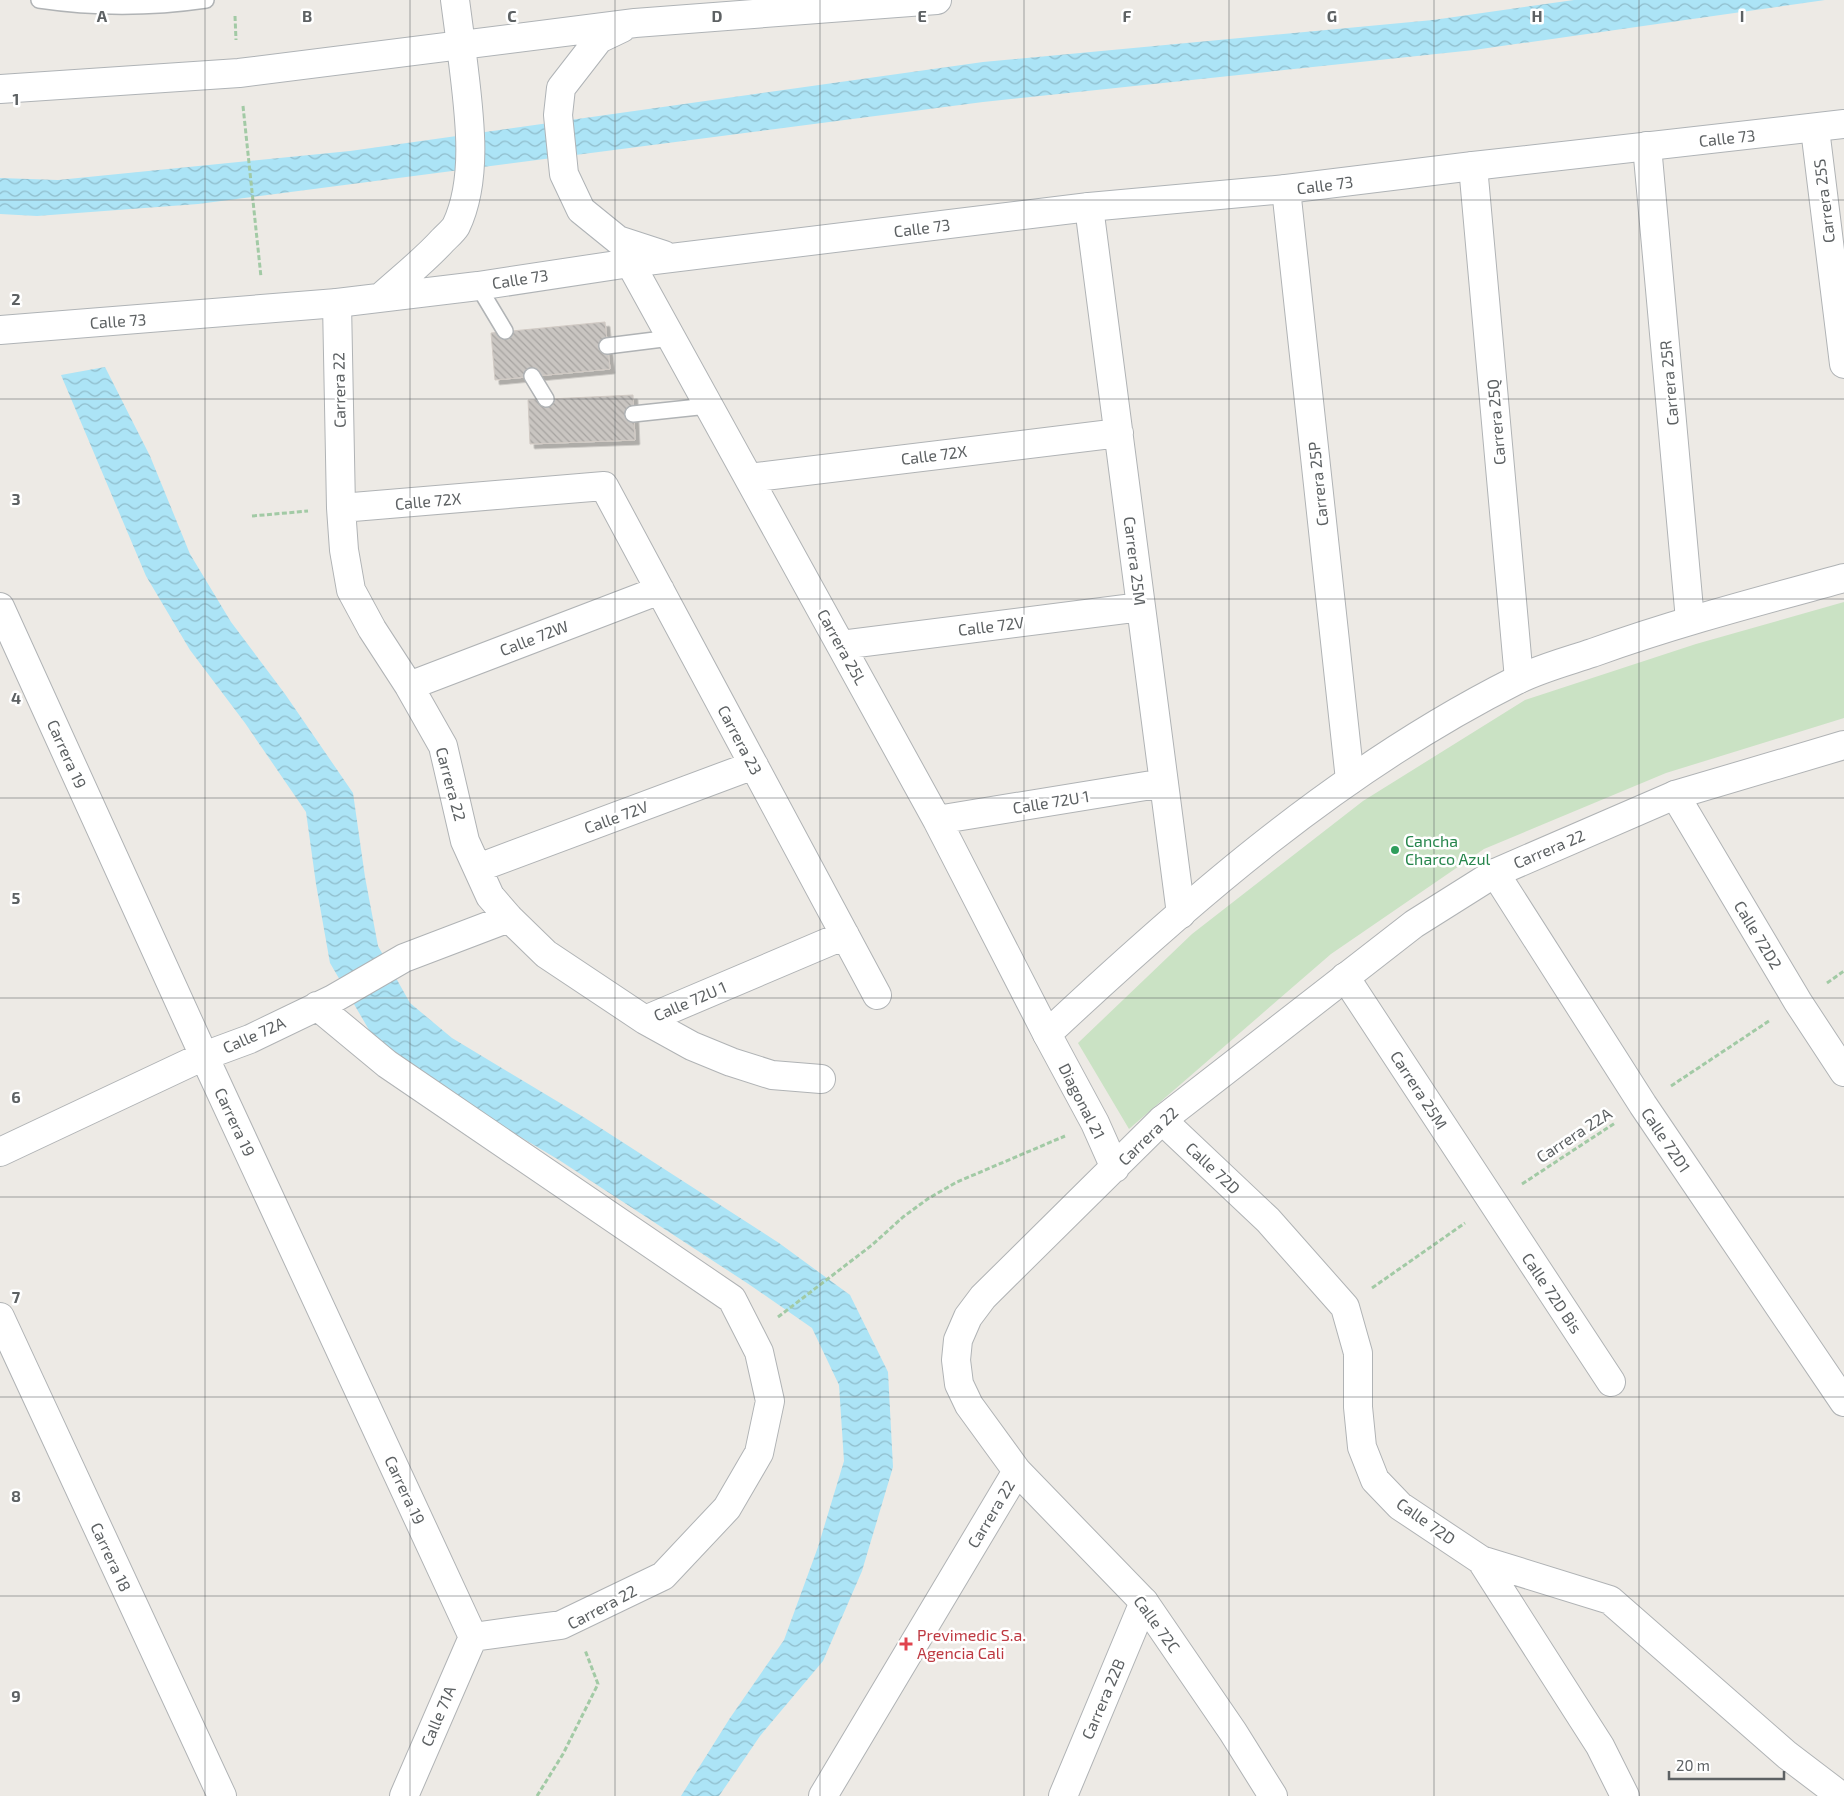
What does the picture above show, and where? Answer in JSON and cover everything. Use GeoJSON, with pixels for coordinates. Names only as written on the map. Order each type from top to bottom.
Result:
{"type":"FeatureCollection","features":[{"type":"Feature","properties":{"kind":"street"},"geometry":{"type":"LineString","coordinates":[[381,297],[428,256],[455,227],[464,202],[469,174],[471,138],[455,0]]}},
{"type":"Feature","properties":{"kind":"street"},"geometry":{"type":"LineString","coordinates":[[0,89],[239,73],[635,23],[937,0]]}},
{"type":"Feature","properties":{"kind":"street"},"geometry":{"type":"LineString","coordinates":[[624,251],[581,210],[564,174],[558,115],[561,88],[583,58],[599,39],[635,23]]}},
{"type":"Feature","properties":{"kind":"street","name":"Calle 73"},"geometry":{"type":"LineString","coordinates":[[0,330],[337,303],[478,286],[624,251],[671,258],[1089,208],[1286,189],[1647,146],[1815,129],[1844,124]]}},
{"type":"Feature","properties":{"kind":"street","name":"Carrera 25S"},"geometry":{"type":"LineString","coordinates":[[1815,129],[1844,364]]}},
{"type":"Feature","properties":{"kind":"street","name":"Carrera 25R"},"geometry":{"type":"LineString","coordinates":[[1647,146],[1690,620]]}},
{"type":"Feature","properties":{"kind":"street","name":"Carrera 25Q"},"geometry":{"type":"LineString","coordinates":[[1473,166],[1519,678]]}},
{"type":"Feature","properties":{"kind":"street","name":"Carrera 25P"},"geometry":{"type":"LineString","coordinates":[[1286,189],[1350,780]]}},
{"type":"Feature","properties":{"kind":"street","name":"Carrera 25M"},"geometry":{"type":"LineString","coordinates":[[1089,208],[1181,914]]}},
{"type":"Feature","properties":{"kind":"street","name":"Carrera 25L"},"geometry":{"type":"LineString","coordinates":[[624,251],[938,820],[1047,1034]]}},
{"type":"Feature","properties":{"kind":"street","name":"Carrera 22"},"geometry":{"type":"LineString","coordinates":[[337,303],[340,508],[344,550],[351,590],[372,629],[409,686],[443,746],[465,841],[490,896],[509,918],[546,954],[645,1020],[692,1046],[731,1062],[772,1075],[821,1079]]}},
{"type":"Feature","properties":{"kind":"street","name":"Calle 72X"},"geometry":{"type":"LineString","coordinates":[[748,478],[1119,433]]}},
{"type":"Feature","properties":{"kind":"street","name":"Calle 72X"},"geometry":{"type":"LineString","coordinates":[[340,508],[604,486]]}},
{"type":"Feature","properties":{"kind":"street","name":"Carrera 23"},"geometry":{"type":"LineString","coordinates":[[604,486],[878,994]]}},
{"type":"Feature","properties":{"kind":"street"},"geometry":{"type":"LineString","coordinates":[[1047,1034],[1181,914],[1266,842],[1350,780],[1432,728],[1519,678],[1690,620],[1844,578]]}},
{"type":"Feature","properties":{"kind":"street","name":"Calle 72W"},"geometry":{"type":"LineString","coordinates":[[409,686],[660,590]]}},
{"type":"Feature","properties":{"kind":"street","name":"Carrera 19"},"geometry":{"type":"LineString","coordinates":[[0,607],[204,1056],[473,1637]]}},
{"type":"Feature","properties":{"kind":"street","name":"Calle 72V"},"geometry":{"type":"LineString","coordinates":[[841,645],[1141,607]]}},
{"type":"Feature","properties":{"kind":"street","name":"Carrera 22"},"geometry":{"type":"LineString","coordinates":[[823,1796],[1017,1470],[969,1405],[959,1384],[956,1360],[958,1340],[968,1317],[983,1297],[1162,1120],[1414,924],[1495,873],[1675,795],[1844,745]]}},
{"type":"Feature","properties":{"kind":"street","name":"Calle 72V"},"geometry":{"type":"LineString","coordinates":[[478,868],[754,765]]}},
{"type":"Feature","properties":{"kind":"street","name":"Calle 72U 1"},"geometry":{"type":"LineString","coordinates":[[938,820],[1164,783]]}},
{"type":"Feature","properties":{"kind":"street","name":"Calle 72D2"},"geometry":{"type":"LineString","coordinates":[[1675,795],[1798,1002],[1844,1072]]}},
{"type":"Feature","properties":{"kind":"street","name":"Calle 72D1"},"geometry":{"type":"LineString","coordinates":[[1495,873],[1642,1105],[1844,1402]]}},
{"type":"Feature","properties":{"kind":"street","name":"Calle 72A"},"geometry":{"type":"LineString","coordinates":[[0,1152],[204,1056],[250,1039],[325,1002],[404,958],[509,918]]}},
{"type":"Feature","properties":{"kind":"street","name":"Calle 72U 1"},"geometry":{"type":"LineString","coordinates":[[645,1020],[845,934]]}},
{"type":"Feature","properties":{"kind":"street","name":"Carrera 25M"},"geometry":{"type":"LineString","coordinates":[[1345,977],[1493,1203]]}},
{"type":"Feature","properties":{"kind":"street","name":"Carrera 22"},"geometry":{"type":"LineString","coordinates":[[325,1002],[387,1064],[732,1299],[759,1352],[770,1401],[759,1453],[727,1508],[663,1576],[561,1625]]}},
{"type":"Feature","properties":{"kind":"street","name":"Diagonal 21"},"geometry":{"type":"LineString","coordinates":[[1047,1034],[1095,1124],[1115,1168]]}},
{"type":"Feature","properties":{"kind":"street","name":"Calle 72D"},"geometry":{"type":"LineString","coordinates":[[1162,1120],[1268,1220],[1345,1307],[1358,1353],[1358,1407],[1362,1447],[1375,1480],[1400,1506],[1480,1560],[1610,1600],[1787,1755],[1841,1796]]}},
{"type":"Feature","properties":{"kind":"street","name":"Calle 72D Bis"},"geometry":{"type":"LineString","coordinates":[[1493,1203],[1611,1382]]}},
{"type":"Feature","properties":{"kind":"street","name":"Carrera 18"},"geometry":{"type":"LineString","coordinates":[[0,1317],[222,1796]]}},
{"type":"Feature","properties":{"kind":"street","name":"Calle 72C"},"geometry":{"type":"LineString","coordinates":[[1017,1470],[1144,1602],[1234,1732],[1273,1796]]}},
{"type":"Feature","properties":{"kind":"street"},"geometry":{"type":"LineString","coordinates":[[1480,1560],[1600,1746],[1625,1796]]}},
{"type":"Feature","properties":{"kind":"street","name":"Carrera 22B"},"geometry":{"type":"LineString","coordinates":[[1063,1796],[1144,1602]]}},
{"type":"Feature","properties":{"kind":"street"},"geometry":{"type":"LineString","coordinates":[[473,1637],[561,1625]]}},
{"type":"Feature","properties":{"kind":"street","name":"Calle 71A"},"geometry":{"type":"LineString","coordinates":[[404,1796],[473,1637]]}},
{"type":"Feature","properties":{"kind":"lane"},"geometry":{"type":"LineString","coordinates":[[39,0],[79,5],[206,0]]}},
{"type":"Feature","properties":{"kind":"lane"},"geometry":{"type":"LineString","coordinates":[[134,0],[155,2]]}},
{"type":"Feature","properties":{"kind":"lane"},"geometry":{"type":"LineString","coordinates":[[478,286],[505,331]]}},
{"type":"Feature","properties":{"kind":"lane"},"geometry":{"type":"LineString","coordinates":[[607,346],[672,338]]}},
{"type":"Feature","properties":{"kind":"lane"},"geometry":{"type":"LineString","coordinates":[[532,376],[546,399]]}},
{"type":"Feature","properties":{"kind":"lane"},"geometry":{"type":"LineString","coordinates":[[634,414],[708,406]]}},
{"type":"Feature","properties":{"kind":"path"},"geometry":{"type":"LineString","coordinates":[[244,121],[258,248]]}},
{"type":"Feature","properties":{"kind":"path"},"geometry":{"type":"LineString","coordinates":[[252,516],[340,508]]}},
{"type":"Feature","properties":{"kind":"path","name":"Carrera 22A"},"geometry":{"type":"LineString","coordinates":[[1345,1307],[1493,1203],[1844,971]]}},
{"type":"Feature","properties":{"kind":"path"},"geometry":{"type":"LineString","coordinates":[[784,1312],[872,1245],[903,1217],[929,1198],[957,1182],[1095,1124]]}},
{"type":"Feature","properties":{"kind":"path","name":"Carrera 22"},"geometry":{"type":"LineString","coordinates":[[538,1796],[563,1754],[598,1684],[585,1650],[561,1625]]}},
{"type":"Feature","properties":{"kind":"green space"},"geometry":{"type":"Polygon","coordinates":[[[1844,602],[1844,718],[1666,773],[1484,849],[1331,954],[1129,1129],[1078,1043],[1192,934],[1363,801],[1525,700],[1696,644],[1844,602]]]}},
{"type":"Feature","properties":{"kind":"water"},"geometry":{"type":"Polygon","coordinates":[[[1574,0],[1825,0],[1474,50],[983,102],[198,204],[37,216],[0,214],[0,178],[58,180],[350,151],[983,62],[1433,20],[1574,0]]]}},
{"type":"Feature","properties":{"kind":"water"},"geometry":{"type":"Polygon","coordinates":[[[105,367],[150,456],[190,554],[231,622],[285,694],[353,793],[365,877],[378,946],[410,1003],[452,1038],[585,1118],[779,1243],[850,1295],[888,1372],[893,1467],[862,1571],[823,1661],[760,1736],[719,1796],[681,1796],[730,1718],[784,1640],[818,1547],[844,1461],[839,1385],[812,1328],[750,1285],[559,1160],[424,1079],[372,1035],[330,963],[306,812],[245,723],[190,650],[146,576],[61,375],[105,367]]]}},
{"type":"Feature","properties":{"kind":"building"},"geometry":{"type":"Polygon","coordinates":[[[605,322],[610,369],[495,380],[491,333],[605,322]]]}},
{"type":"Feature","properties":{"kind":"building"},"geometry":{"type":"Polygon","coordinates":[[[633,395],[635,440],[530,444],[528,400],[633,395]]]}},
{"type":"Feature","properties":{"kind":"place","name":"Cancha Charco Azul"},"geometry":{"type":"Point","coordinates":[1395,850]}},
{"type":"Feature","properties":{"kind":"place","name":"Previmedic S.a. Agencia Cali"},"geometry":{"type":"Point","coordinates":[906,1644]}}]}
